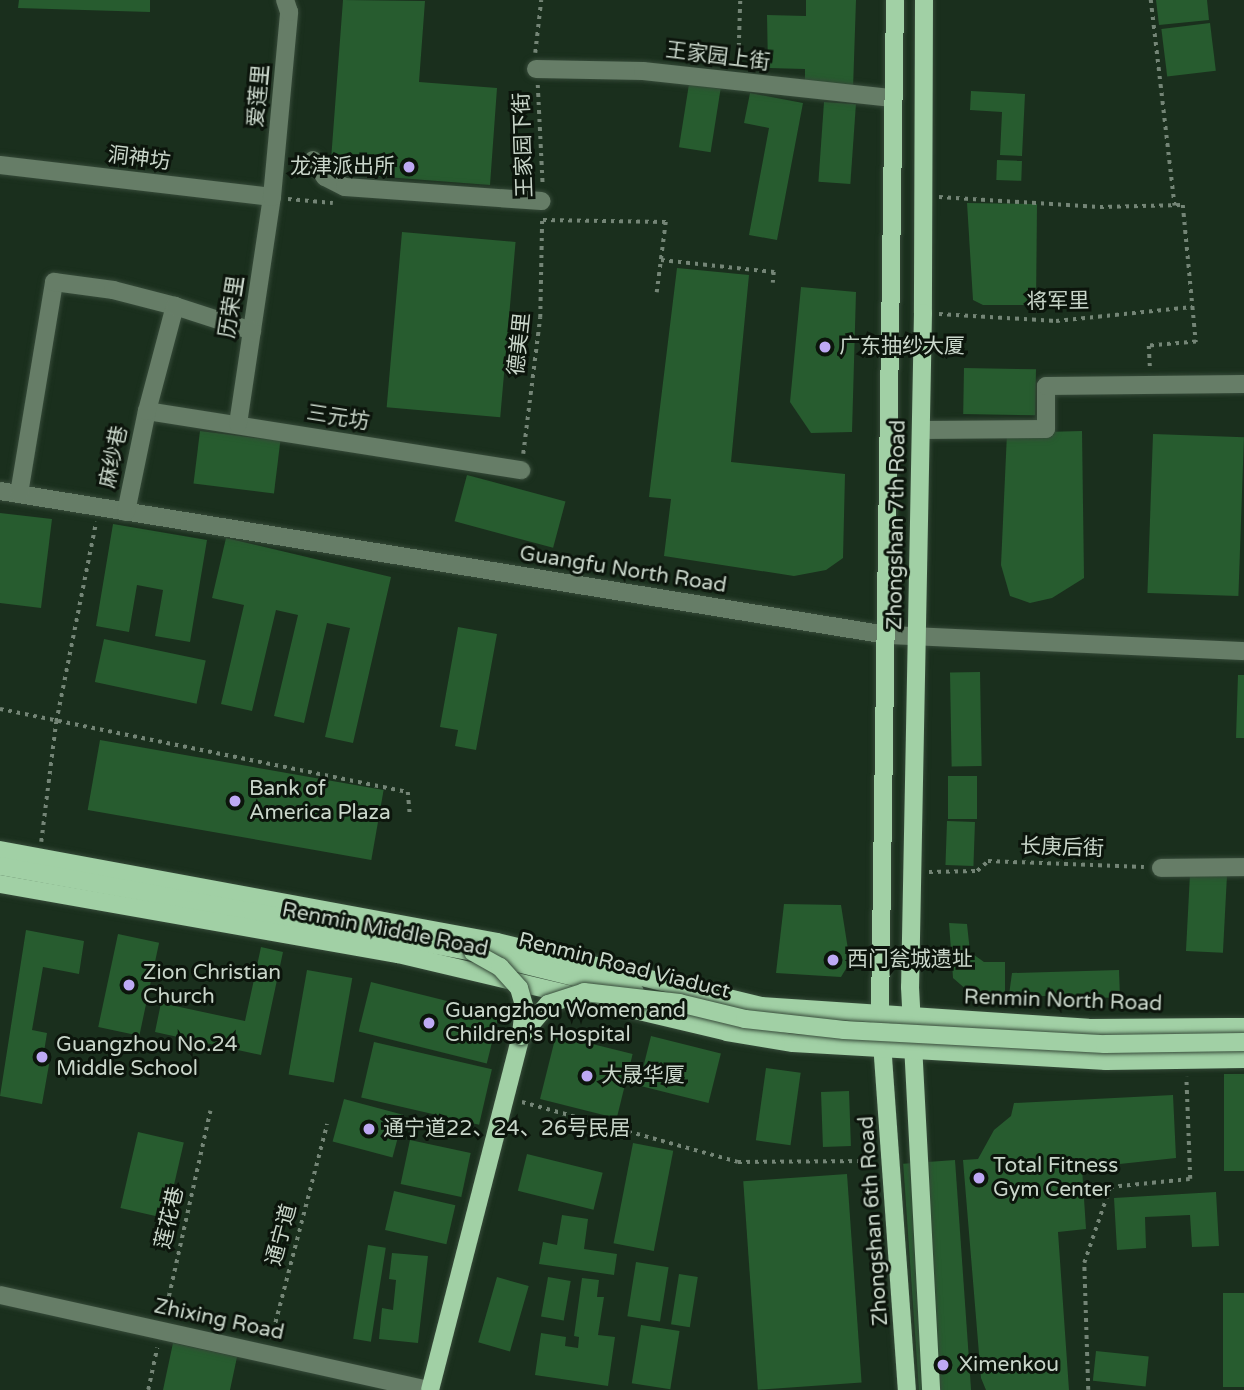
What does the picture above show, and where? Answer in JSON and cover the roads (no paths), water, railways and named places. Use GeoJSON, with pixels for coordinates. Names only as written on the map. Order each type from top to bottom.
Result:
{"type":"FeatureCollection","features":[{"type":"Feature","properties":{"kind":"main road","name":"Zhongshan 7th Road"},"geometry":{"type":"LineString","coordinates":[[883,1049],[880,1015],[895,0]]}},
{"type":"Feature","properties":{"kind":"main road","name":"Zhongshan 7th Road"},"geometry":{"type":"LineString","coordinates":[[911,1050],[923,313],[924,0]]}},
{"type":"Feature","properties":{"kind":"main road","name":"Renmin Middle Road"},"geometry":{"type":"LineString","coordinates":[[0,850],[39,855],[497,942],[724,1000],[880,1015]]}},
{"type":"Feature","properties":{"kind":"main road","name":"Renmin Road Viaduct"},"geometry":{"type":"LineString","coordinates":[[0,866],[473,952],[745,1019],[844,1030],[1105,1044],[1244,1042]]}},
{"type":"Feature","properties":{"kind":"main road","name":"Renmin Middle Road"},"geometry":{"type":"LineString","coordinates":[[0,884],[398,954],[758,1038],[883,1049]]}},
{"type":"Feature","properties":{"kind":"main road"},"geometry":{"type":"LineString","coordinates":[[429,1390],[521,1036],[524,1006],[519,988],[500,967],[473,952]]}},
{"type":"Feature","properties":{"kind":"main road"},"geometry":{"type":"LineString","coordinates":[[521,1036],[548,1004],[584,992],[679,1003]]}},
{"type":"Feature","properties":{"kind":"main road","name":"Renmin North Road"},"geometry":{"type":"LineString","coordinates":[[880,1015],[1088,1028],[1244,1027]]}},
{"type":"Feature","properties":{"kind":"main road"},"geometry":{"type":"LineString","coordinates":[[883,1049],[1185,1060],[1244,1059]]}},
{"type":"Feature","properties":{"kind":"main road","name":"Zhongshan 6th Road"},"geometry":{"type":"LineString","coordinates":[[883,1049],[893,1161],[907,1390]]}},
{"type":"Feature","properties":{"kind":"main road"},"geometry":{"type":"LineString","coordinates":[[911,1050],[931,1390]]}},
{"type":"Feature","properties":{"kind":"street","name":"爱莲里"},"geometry":{"type":"LineString","coordinates":[[272,197],[289,12],[285,0]]}},
{"type":"Feature","properties":{"kind":"street","name":"王家园上街"},"geometry":{"type":"LineString","coordinates":[[536,69],[643,71],[737,85],[893,98]]}},
{"type":"Feature","properties":{"kind":"street"},"geometry":{"type":"LineString","coordinates":[[313,160],[325,177],[345,187],[542,201]]}},
{"type":"Feature","properties":{"kind":"street","name":"洞神坊"},"geometry":{"type":"LineString","coordinates":[[0,165],[272,197]]}},
{"type":"Feature","properties":{"kind":"street","name":"历荣里"},"geometry":{"type":"LineString","coordinates":[[237,424],[272,197]]}},
{"type":"Feature","properties":{"kind":"street"},"geometry":{"type":"LineString","coordinates":[[19,494],[54,282],[113,290],[175,306],[252,331]]}},
{"type":"Feature","properties":{"kind":"street","name":"麻纱巷"},"geometry":{"type":"LineString","coordinates":[[126,512],[147,411],[175,306]]}},
{"type":"Feature","properties":{"kind":"street"},"geometry":{"type":"LineString","coordinates":[[921,430],[1046,429],[1046,386],[1244,384]]}},
{"type":"Feature","properties":{"kind":"street","name":"三元坊"},"geometry":{"type":"LineString","coordinates":[[147,411],[522,470]]}},
{"type":"Feature","properties":{"kind":"street","name":"Guangfu North Road"},"geometry":{"type":"LineString","coordinates":[[0,491],[887,635],[1244,651]]}},
{"type":"Feature","properties":{"kind":"street"},"geometry":{"type":"LineString","coordinates":[[1161,868],[1244,867]]}},
{"type":"Feature","properties":{"kind":"street","name":"Zhixing Road"},"geometry":{"type":"LineString","coordinates":[[0,1295],[429,1390]]}},
{"type":"Feature","properties":{"kind":"place","name":"龙津派出所"},"geometry":{"type":"Point","coordinates":[409,167]}},
{"type":"Feature","properties":{"kind":"place","name":"广东抽纱大厦"},"geometry":{"type":"Point","coordinates":[825,347]}},
{"type":"Feature","properties":{"kind":"place","name":"Bank of America Plaza"},"geometry":{"type":"Point","coordinates":[235,801]}},
{"type":"Feature","properties":{"kind":"place","name":"西门瓮城遗址"},"geometry":{"type":"Point","coordinates":[833,960]}},
{"type":"Feature","properties":{"kind":"place","name":"Zion Christian Church"},"geometry":{"type":"Point","coordinates":[129,985]}},
{"type":"Feature","properties":{"kind":"place","name":"Guangzhou Women and Children's Hospital"},"geometry":{"type":"Point","coordinates":[429,1023]}},
{"type":"Feature","properties":{"kind":"place","name":"Guangzhou No.24 Middle School"},"geometry":{"type":"Point","coordinates":[42,1057]}},
{"type":"Feature","properties":{"kind":"place","name":"大晟华厦"},"geometry":{"type":"Point","coordinates":[587,1076]}},
{"type":"Feature","properties":{"kind":"place","name":"通宁道22、24、26号民居"},"geometry":{"type":"Point","coordinates":[369,1129]}},
{"type":"Feature","properties":{"kind":"place","name":"Total Fitness Gym Center"},"geometry":{"type":"Point","coordinates":[979,1178]}},
{"type":"Feature","properties":{"kind":"place","name":"Ximenkou"},"geometry":{"type":"Point","coordinates":[943,1365]}}]}
